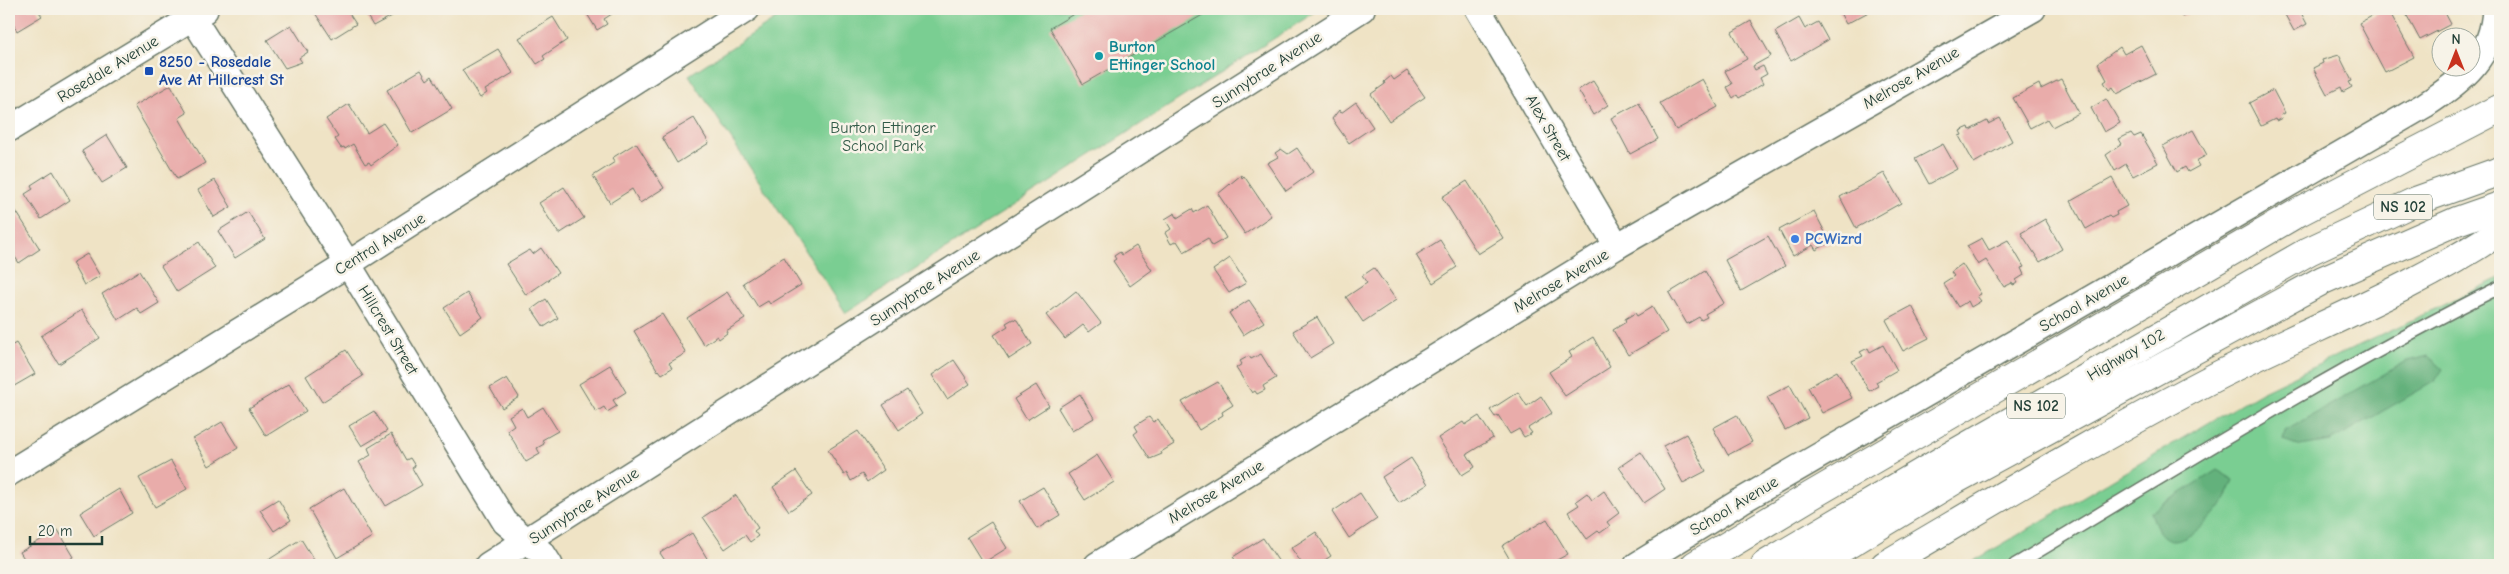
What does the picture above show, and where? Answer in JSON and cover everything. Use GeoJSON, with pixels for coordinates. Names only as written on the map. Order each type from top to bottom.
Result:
{"type":"FeatureCollection","features":[{"type":"Feature","properties":{"kind":"highway"},"geometry":{"type":"LineString","coordinates":[[1695,565],[2300,212],[2500,108]]}},
{"type":"Feature","properties":{"kind":"highway","name":"Highway 102"},"geometry":{"type":"LineString","coordinates":[[1765,565],[1943,460],[2310,251],[2416,201],[2500,171]]}},
{"type":"Feature","properties":{"kind":"highway"},"geometry":{"type":"LineString","coordinates":[[1885,565],[2099,439],[2220,375],[2460,258],[2494,216]]}},
{"type":"Feature","properties":{"kind":"highway","name":"Highway 102"},"geometry":{"type":"LineString","coordinates":[[1814,565],[1953,481],[2323,280],[2398,246],[2494,216]]}},
{"type":"Feature","properties":{"kind":"street","name":"Central Avenue"},"geometry":{"type":"LineString","coordinates":[[9,473],[348,264],[747,9]]}},
{"type":"Feature","properties":{"kind":"street","name":"Sunnybrae Avenue"},"geometry":{"type":"LineString","coordinates":[[488,565],[529,541],[1362,9]]}},
{"type":"Feature","properties":{"kind":"street","name":"Alex Street"},"geometry":{"type":"LineString","coordinates":[[1478,9],[1617,246]]}},
{"type":"Feature","properties":{"kind":"street","name":"Melrose Avenue"},"geometry":{"type":"LineString","coordinates":[[1097,565],[1617,246],[2032,9]]}},
{"type":"Feature","properties":{"kind":"street","name":"School Avenue"},"geometry":{"type":"LineString","coordinates":[[1636,565],[1749,496],[2425,105],[2460,82],[2475,65],[2490,38],[2495,9]]}},
{"type":"Feature","properties":{"kind":"street","name":"Hillcrest Street"},"geometry":{"type":"LineString","coordinates":[[195,12],[505,522],[543,554],[550,565]]}},
{"type":"Feature","properties":{"kind":"street","name":"Rosedale Avenue"},"geometry":{"type":"LineString","coordinates":[[9,129],[195,12]]}},
{"type":"Feature","properties":{"kind":"lane"},"geometry":{"type":"LineString","coordinates":[[2015,565],[2285,403],[2415,329],[2500,287]]}},
{"type":"Feature","properties":{"kind":"green space","name":"Burton Ettinger School Park"},"geometry":{"type":"Polygon","coordinates":[[[791,9],[1320,9],[846,313],[689,75],[791,9]]]}},
{"type":"Feature","properties":{"kind":"green space"},"geometry":{"type":"Polygon","coordinates":[[[2500,278],[2500,565],[1967,565],[2261,392],[2500,278]]]}},
{"type":"Feature","properties":{"kind":"green space"},"geometry":{"type":"Polygon","coordinates":[[[2429,356],[2443,369],[2435,381],[2331,441],[2300,446],[2283,440],[2285,431],[2407,361],[2429,356]]]}},
{"type":"Feature","properties":{"kind":"green space"},"geometry":{"type":"Polygon","coordinates":[[[2217,470],[2234,480],[2220,507],[2205,523],[2188,536],[2170,540],[2163,536],[2157,528],[2151,512],[2217,470]]]}},
{"type":"Feature","properties":{"kind":"building"},"geometry":{"type":"Polygon","coordinates":[[[9,9],[37,9],[42,16],[17,31],[9,17],[9,9]]]}},
{"type":"Feature","properties":{"kind":"building"},"geometry":{"type":"Polygon","coordinates":[[[321,9],[346,9],[356,24],[332,39],[315,13],[321,9]]]}},
{"type":"Feature","properties":{"kind":"building"},"geometry":{"type":"Polygon","coordinates":[[[363,9],[405,9],[373,26],[363,9]]]}},
{"type":"Feature","properties":{"kind":"building"},"geometry":{"type":"Polygon","coordinates":[[[584,9],[618,10],[604,19],[607,24],[597,30],[584,9]]]}},
{"type":"Feature","properties":{"kind":"building","name":"Burton Ettinger School"},"geometry":{"type":"Polygon","coordinates":[[[1082,9],[1213,9],[1083,84],[1050,28],[1082,9]]]}},
{"type":"Feature","properties":{"kind":"building"},"geometry":{"type":"Polygon","coordinates":[[[1838,9],[1874,9],[1846,24],[1838,9]]]}},
{"type":"Feature","properties":{"kind":"building"},"geometry":{"type":"Polygon","coordinates":[[[2178,9],[2196,9],[2182,17],[2178,9]]]}},
{"type":"Feature","properties":{"kind":"building"},"geometry":{"type":"Polygon","coordinates":[[[2292,9],[2299,9],[2307,24],[2294,31],[2284,13],[2292,9]]]}},
{"type":"Feature","properties":{"kind":"building"},"geometry":{"type":"Polygon","coordinates":[[[2388,9],[2414,57],[2385,72],[2359,23],[2388,9]]]}},
{"type":"Feature","properties":{"kind":"building"},"geometry":{"type":"Polygon","coordinates":[[[2411,9],[2443,9],[2451,24],[2443,28],[2432,28],[2432,34],[2420,40],[2405,12],[2411,9]]]}},
{"type":"Feature","properties":{"kind":"building"},"geometry":{"type":"Polygon","coordinates":[[[553,17],[567,40],[543,56],[545,59],[537,64],[519,38],[553,17]]]}},
{"type":"Feature","properties":{"kind":"building"},"geometry":{"type":"Polygon","coordinates":[[[1799,18],[1805,29],[1818,22],[1828,40],[1791,61],[1775,32],[1799,18]]]}},
{"type":"Feature","properties":{"kind":"building"},"geometry":{"type":"Polygon","coordinates":[[[1751,21],[1771,56],[1753,66],[1755,70],[1763,66],[1767,74],[1760,78],[1763,84],[1739,98],[1737,95],[1733,98],[1727,87],[1732,84],[1725,71],[1747,59],[1732,32],[1751,21]]]}},
{"type":"Feature","properties":{"kind":"building"},"geometry":{"type":"Polygon","coordinates":[[[291,25],[308,52],[299,58],[302,62],[285,68],[267,40],[291,25]]]}},
{"type":"Feature","properties":{"kind":"building"},"geometry":{"type":"Polygon","coordinates":[[[2141,45],[2156,74],[2117,94],[2113,87],[2109,90],[2104,82],[2107,80],[2098,63],[2120,47],[2124,54],[2141,45]]]}},
{"type":"Feature","properties":{"kind":"building"},"geometry":{"type":"Polygon","coordinates":[[[498,49],[513,73],[485,90],[487,93],[480,98],[462,70],[498,49]]]}},
{"type":"Feature","properties":{"kind":"building"},"geometry":{"type":"Polygon","coordinates":[[[2339,55],[2352,81],[2349,82],[2352,87],[2343,92],[2341,87],[2327,94],[2313,68],[2323,63],[2322,60],[2339,55]]]}},
{"type":"Feature","properties":{"kind":"building"},"geometry":{"type":"Polygon","coordinates":[[[421,70],[427,80],[432,76],[452,109],[412,133],[387,90],[421,70]]]}},
{"type":"Feature","properties":{"kind":"building"},"geometry":{"type":"Polygon","coordinates":[[[1407,71],[1425,97],[1389,121],[1371,94],[1385,84],[1384,82],[1391,76],[1394,80],[1407,71]]]}},
{"type":"Feature","properties":{"kind":"building"},"geometry":{"type":"Polygon","coordinates":[[[1702,79],[1718,107],[1676,130],[1660,103],[1702,79]]]}},
{"type":"Feature","properties":{"kind":"building"},"geometry":{"type":"Polygon","coordinates":[[[2061,79],[2079,113],[2052,127],[2047,119],[2030,128],[2013,98],[2039,84],[2041,89],[2061,79]]]}},
{"type":"Feature","properties":{"kind":"building"},"geometry":{"type":"Polygon","coordinates":[[[1593,81],[1608,105],[1593,115],[1578,90],[1593,81]]]}},
{"type":"Feature","properties":{"kind":"building"},"geometry":{"type":"Polygon","coordinates":[[[171,85],[187,113],[179,118],[205,163],[177,179],[134,106],[171,85]]]}},
{"type":"Feature","properties":{"kind":"building"},"geometry":{"type":"Polygon","coordinates":[[[2273,90],[2285,113],[2281,115],[2282,118],[2276,121],[2275,119],[2261,126],[2249,103],[2273,90]]]}},
{"type":"Feature","properties":{"kind":"building"},"geometry":{"type":"Polygon","coordinates":[[[2106,99],[2120,123],[2104,132],[2091,108],[2106,99]]]}},
{"type":"Feature","properties":{"kind":"building"},"geometry":{"type":"Polygon","coordinates":[[[1356,102],[1373,127],[1349,143],[1332,119],[1339,110],[1341,113],[1356,102]]]}},
{"type":"Feature","properties":{"kind":"building"},"geometry":{"type":"Polygon","coordinates":[[[1639,103],[1658,139],[1630,154],[1611,118],[1639,103]]]}},
{"type":"Feature","properties":{"kind":"building"},"geometry":{"type":"Polygon","coordinates":[[[349,104],[367,133],[383,123],[398,145],[371,165],[369,162],[365,164],[353,144],[345,149],[344,147],[341,148],[335,139],[338,137],[326,119],[349,104]]]}},
{"type":"Feature","properties":{"kind":"building"},"geometry":{"type":"Polygon","coordinates":[[[694,118],[709,143],[677,163],[662,137],[694,118]]]}},
{"type":"Feature","properties":{"kind":"building"},"geometry":{"type":"Polygon","coordinates":[[[2000,118],[2012,141],[1974,163],[1959,136],[1962,135],[1960,131],[1969,127],[1970,130],[1987,121],[1988,124],[2000,118]]]}},
{"type":"Feature","properties":{"kind":"building"},"geometry":{"type":"Polygon","coordinates":[[[2193,130],[2207,155],[2196,161],[2199,166],[2188,172],[2185,167],[2177,172],[2163,146],[2193,130]]]}},
{"type":"Feature","properties":{"kind":"building"},"geometry":{"type":"Polygon","coordinates":[[[2131,133],[2134,137],[2141,134],[2158,163],[2133,176],[2126,164],[2115,171],[2106,155],[2122,144],[2119,139],[2131,133]]]}},
{"type":"Feature","properties":{"kind":"building"},"geometry":{"type":"Polygon","coordinates":[[[107,135],[127,168],[102,183],[82,151],[107,135]]]}},
{"type":"Feature","properties":{"kind":"building"},"geometry":{"type":"Polygon","coordinates":[[[636,143],[664,188],[640,203],[632,189],[610,203],[593,176],[615,162],[612,158],[636,143]]]}},
{"type":"Feature","properties":{"kind":"building"},"geometry":{"type":"Polygon","coordinates":[[[1943,144],[1957,169],[1929,184],[1915,159],[1943,144]]]}},
{"type":"Feature","properties":{"kind":"building"},"geometry":{"type":"Polygon","coordinates":[[[1297,148],[1313,172],[1286,191],[1267,163],[1278,157],[1275,153],[1281,149],[1288,154],[1297,148]]]}},
{"type":"Feature","properties":{"kind":"building"},"geometry":{"type":"Polygon","coordinates":[[[53,171],[70,200],[41,219],[25,194],[33,189],[31,185],[53,171]]]}},
{"type":"Feature","properties":{"kind":"building"},"geometry":{"type":"Polygon","coordinates":[[[1884,173],[1901,203],[1856,228],[1840,197],[1884,173]]]}},
{"type":"Feature","properties":{"kind":"building"},"geometry":{"type":"Polygon","coordinates":[[[1241,175],[1242,178],[1244,176],[1271,216],[1245,234],[1218,194],[1241,175]]]}},
{"type":"Feature","properties":{"kind":"building"},"geometry":{"type":"Polygon","coordinates":[[[2112,178],[2127,206],[2116,212],[2117,215],[2111,218],[2109,216],[2086,229],[2071,201],[2112,178]]]}},
{"type":"Feature","properties":{"kind":"building"},"geometry":{"type":"Polygon","coordinates":[[[215,180],[231,207],[214,217],[198,190],[215,180]]]}},
{"type":"Feature","properties":{"kind":"building"},"geometry":{"type":"Polygon","coordinates":[[[1467,181],[1503,238],[1478,254],[1442,197],[1467,181]]]}},
{"type":"Feature","properties":{"kind":"building"},"geometry":{"type":"Polygon","coordinates":[[[564,187],[584,218],[559,234],[539,203],[564,187]]]}},
{"type":"Feature","properties":{"kind":"building"},"geometry":{"type":"Polygon","coordinates":[[[9,200],[40,249],[19,263],[9,248],[9,200]]]}},
{"type":"Feature","properties":{"kind":"building"},"geometry":{"type":"Polygon","coordinates":[[[1207,205],[1226,238],[1212,246],[1208,238],[1184,252],[1177,241],[1171,244],[1165,233],[1171,229],[1165,219],[1175,213],[1177,218],[1192,209],[1194,213],[1207,205]]]}},
{"type":"Feature","properties":{"kind":"building"},"geometry":{"type":"Polygon","coordinates":[[[1814,211],[1830,242],[1816,250],[1813,245],[1793,256],[1779,230],[1814,211]]]}},
{"type":"Feature","properties":{"kind":"building"},"geometry":{"type":"Polygon","coordinates":[[[248,212],[265,239],[235,258],[218,231],[248,212]]]}},
{"type":"Feature","properties":{"kind":"building"},"geometry":{"type":"Polygon","coordinates":[[[2045,219],[2062,249],[2040,262],[2021,233],[2045,219]]]}},
{"type":"Feature","properties":{"kind":"building"},"geometry":{"type":"Polygon","coordinates":[[[1768,236],[1785,266],[1741,291],[1725,260],[1768,236]]]}},
{"type":"Feature","properties":{"kind":"building"},"geometry":{"type":"Polygon","coordinates":[[[1982,238],[1989,250],[2008,240],[2024,267],[2021,268],[2024,275],[2016,280],[2018,283],[2013,285],[2012,283],[2004,287],[1986,260],[1978,265],[1967,246],[1982,238]]]}},
{"type":"Feature","properties":{"kind":"building"},"geometry":{"type":"Polygon","coordinates":[[[1440,240],[1457,267],[1433,283],[1416,255],[1440,240]]]}},
{"type":"Feature","properties":{"kind":"building"},"geometry":{"type":"Polygon","coordinates":[[[199,242],[215,268],[177,292],[161,266],[199,242]]]}},
{"type":"Feature","properties":{"kind":"building"},"geometry":{"type":"Polygon","coordinates":[[[1136,246],[1152,270],[1130,286],[1113,261],[1116,259],[1114,256],[1120,252],[1122,255],[1136,246]]]}},
{"type":"Feature","properties":{"kind":"building"},"geometry":{"type":"Polygon","coordinates":[[[541,248],[558,273],[526,295],[506,264],[530,250],[533,254],[541,248]]]}},
{"type":"Feature","properties":{"kind":"building"},"geometry":{"type":"Polygon","coordinates":[[[87,254],[100,276],[84,285],[72,263],[87,254]]]}},
{"type":"Feature","properties":{"kind":"building"},"geometry":{"type":"Polygon","coordinates":[[[784,257],[801,285],[770,304],[768,301],[758,307],[743,283],[784,257]]]}},
{"type":"Feature","properties":{"kind":"building"},"geometry":{"type":"Polygon","coordinates":[[[1230,258],[1246,283],[1229,293],[1213,270],[1230,258]]]}},
{"type":"Feature","properties":{"kind":"building"},"geometry":{"type":"Polygon","coordinates":[[[1962,264],[1981,294],[1977,296],[1981,301],[1971,307],[1968,301],[1958,307],[1943,283],[1954,276],[1951,272],[1962,264]]]}},
{"type":"Feature","properties":{"kind":"building"},"geometry":{"type":"Polygon","coordinates":[[[1374,268],[1396,300],[1363,322],[1346,297],[1367,283],[1362,276],[1374,268]]]}},
{"type":"Feature","properties":{"kind":"building"},"geometry":{"type":"Polygon","coordinates":[[[139,271],[159,303],[141,314],[137,308],[118,320],[102,294],[139,271]]]}},
{"type":"Feature","properties":{"kind":"building"},"geometry":{"type":"Polygon","coordinates":[[[1705,271],[1724,303],[1705,314],[1707,317],[1701,320],[1699,317],[1687,324],[1669,293],[1705,271]]]}},
{"type":"Feature","properties":{"kind":"building"},"geometry":{"type":"Polygon","coordinates":[[[1076,291],[1101,323],[1089,332],[1083,325],[1065,339],[1046,315],[1076,291]]]}},
{"type":"Feature","properties":{"kind":"building"},"geometry":{"type":"Polygon","coordinates":[[[727,292],[745,319],[726,331],[727,333],[719,339],[717,336],[704,345],[687,318],[727,292]]]}},
{"type":"Feature","properties":{"kind":"building"},"geometry":{"type":"Polygon","coordinates":[[[467,293],[483,317],[460,333],[444,308],[467,293]]]}},
{"type":"Feature","properties":{"kind":"building"},"geometry":{"type":"Polygon","coordinates":[[[546,299],[558,318],[544,327],[532,309],[546,299]]]}},
{"type":"Feature","properties":{"kind":"building"},"geometry":{"type":"Polygon","coordinates":[[[1249,300],[1264,322],[1243,335],[1229,313],[1249,300]]]}},
{"type":"Feature","properties":{"kind":"building"},"geometry":{"type":"Polygon","coordinates":[[[1912,306],[1929,338],[1903,351],[1886,320],[1912,306]]]}},
{"type":"Feature","properties":{"kind":"building"},"geometry":{"type":"Polygon","coordinates":[[[1652,307],[1667,332],[1628,355],[1613,330],[1626,322],[1625,319],[1635,313],[1637,316],[1652,307]]]}},
{"type":"Feature","properties":{"kind":"building"},"geometry":{"type":"Polygon","coordinates":[[[82,310],[100,338],[59,364],[41,336],[82,310]]]}},
{"type":"Feature","properties":{"kind":"building"},"geometry":{"type":"Polygon","coordinates":[[[662,314],[686,353],[669,363],[672,368],[662,374],[658,371],[634,331],[662,314]]]}},
{"type":"Feature","properties":{"kind":"building"},"geometry":{"type":"Polygon","coordinates":[[[1317,317],[1333,344],[1310,358],[1293,331],[1317,317]]]}},
{"type":"Feature","properties":{"kind":"building"},"geometry":{"type":"Polygon","coordinates":[[[1013,319],[1017,320],[1032,344],[1009,359],[994,335],[1008,326],[1006,323],[1013,319]]]}},
{"type":"Feature","properties":{"kind":"building"},"geometry":{"type":"Polygon","coordinates":[[[1593,337],[1610,367],[1565,396],[1549,372],[1572,357],[1569,352],[1593,337]]]}},
{"type":"Feature","properties":{"kind":"building"},"geometry":{"type":"Polygon","coordinates":[[[16,343],[35,374],[9,389],[9,347],[16,343]]]}},
{"type":"Feature","properties":{"kind":"building"},"geometry":{"type":"Polygon","coordinates":[[[1883,345],[1897,370],[1876,382],[1878,386],[1869,391],[1852,361],[1863,356],[1860,352],[1868,348],[1870,352],[1883,345]]]}},
{"type":"Feature","properties":{"kind":"building"},"geometry":{"type":"Polygon","coordinates":[[[346,350],[363,376],[322,402],[306,376],[346,350]]]}},
{"type":"Feature","properties":{"kind":"building"},"geometry":{"type":"Polygon","coordinates":[[[1261,354],[1276,378],[1263,386],[1265,390],[1257,394],[1255,391],[1252,393],[1236,368],[1242,364],[1240,361],[1249,356],[1251,359],[1261,354]]]}},
{"type":"Feature","properties":{"kind":"building"},"geometry":{"type":"Polygon","coordinates":[[[954,360],[970,384],[947,399],[932,375],[954,360]]]}},
{"type":"Feature","properties":{"kind":"building"},"geometry":{"type":"Polygon","coordinates":[[[610,365],[626,392],[613,400],[617,406],[607,412],[604,407],[596,412],[579,384],[610,365]]]}},
{"type":"Feature","properties":{"kind":"building"},"geometry":{"type":"Polygon","coordinates":[[[1837,371],[1852,398],[1822,413],[1808,387],[1837,371]]]}},
{"type":"Feature","properties":{"kind":"building"},"geometry":{"type":"Polygon","coordinates":[[[507,378],[519,397],[502,408],[490,388],[507,378]]]}},
{"type":"Feature","properties":{"kind":"building"},"geometry":{"type":"Polygon","coordinates":[[[1218,382],[1233,405],[1222,412],[1223,415],[1199,430],[1182,402],[1218,382]]]}},
{"type":"Feature","properties":{"kind":"building"},"geometry":{"type":"Polygon","coordinates":[[[289,384],[306,411],[266,436],[249,408],[289,384]]]}},
{"type":"Feature","properties":{"kind":"building"},"geometry":{"type":"Polygon","coordinates":[[[1036,385],[1049,406],[1027,420],[1014,399],[1036,385]]]}},
{"type":"Feature","properties":{"kind":"building"},"geometry":{"type":"Polygon","coordinates":[[[1790,385],[1808,418],[1785,430],[1767,397],[1790,385]]]}},
{"type":"Feature","properties":{"kind":"building"},"geometry":{"type":"Polygon","coordinates":[[[907,390],[922,414],[899,430],[883,405],[907,390]]]}},
{"type":"Feature","properties":{"kind":"building"},"geometry":{"type":"Polygon","coordinates":[[[1518,392],[1527,406],[1541,396],[1552,413],[1528,428],[1532,433],[1524,437],[1519,429],[1510,434],[1498,415],[1495,417],[1490,410],[1518,392]]]}},
{"type":"Feature","properties":{"kind":"building"},"geometry":{"type":"Polygon","coordinates":[[[1080,394],[1094,418],[1072,431],[1058,408],[1080,394]]]}},
{"type":"Feature","properties":{"kind":"building"},"geometry":{"type":"Polygon","coordinates":[[[543,407],[558,431],[542,440],[544,444],[537,448],[540,454],[526,462],[507,430],[514,425],[509,416],[522,408],[527,417],[543,407]]]}},
{"type":"Feature","properties":{"kind":"building"},"geometry":{"type":"Polygon","coordinates":[[[374,411],[387,431],[362,446],[349,426],[374,411]]]}},
{"type":"Feature","properties":{"kind":"building"},"geometry":{"type":"Polygon","coordinates":[[[1737,415],[1752,442],[1728,455],[1713,428],[1737,415]]]}},
{"type":"Feature","properties":{"kind":"building"},"geometry":{"type":"Polygon","coordinates":[[[1479,416],[1493,438],[1467,454],[1475,467],[1462,475],[1438,438],[1463,422],[1465,425],[1479,416]]]}},
{"type":"Feature","properties":{"kind":"building"},"geometry":{"type":"Polygon","coordinates":[[[1149,417],[1153,422],[1158,419],[1174,444],[1161,452],[1162,454],[1150,459],[1134,434],[1138,431],[1135,426],[1149,417]]]}},
{"type":"Feature","properties":{"kind":"building"},"geometry":{"type":"Polygon","coordinates":[[[222,422],[238,448],[209,466],[193,439],[222,422]]]}},
{"type":"Feature","properties":{"kind":"building"},"geometry":{"type":"Polygon","coordinates":[[[858,431],[884,470],[867,482],[862,474],[851,481],[847,473],[844,475],[828,450],[858,431]]]}},
{"type":"Feature","properties":{"kind":"building"},"geometry":{"type":"Polygon","coordinates":[[[391,434],[406,460],[410,458],[415,466],[412,468],[422,485],[386,506],[359,462],[371,455],[368,448],[391,434]]]}},
{"type":"Feature","properties":{"kind":"building"},"geometry":{"type":"Polygon","coordinates":[[[1686,434],[1706,471],[1683,483],[1663,446],[1686,434]]]}},
{"type":"Feature","properties":{"kind":"building"},"geometry":{"type":"Polygon","coordinates":[[[1641,452],[1665,489],[1644,503],[1619,467],[1641,452]]]}},
{"type":"Feature","properties":{"kind":"building"},"geometry":{"type":"Polygon","coordinates":[[[1097,455],[1114,482],[1085,500],[1068,474],[1097,455]]]}},
{"type":"Feature","properties":{"kind":"building"},"geometry":{"type":"Polygon","coordinates":[[[1411,458],[1428,484],[1399,503],[1382,477],[1411,458]]]}},
{"type":"Feature","properties":{"kind":"building"},"geometry":{"type":"Polygon","coordinates":[[[171,461],[187,489],[155,507],[139,478],[171,461]]]}},
{"type":"Feature","properties":{"kind":"building"},"geometry":{"type":"Polygon","coordinates":[[[796,471],[812,495],[789,511],[773,487],[796,471]]]}},
{"type":"Feature","properties":{"kind":"building"},"geometry":{"type":"Polygon","coordinates":[[[1043,487],[1060,515],[1037,529],[1020,501],[1043,487]]]}},
{"type":"Feature","properties":{"kind":"building"},"geometry":{"type":"Polygon","coordinates":[[[344,488],[372,537],[337,558],[309,509],[344,488]]]}},
{"type":"Feature","properties":{"kind":"building"},"geometry":{"type":"Polygon","coordinates":[[[119,489],[132,513],[94,536],[80,513],[119,489]]]}},
{"type":"Feature","properties":{"kind":"building"},"geometry":{"type":"Polygon","coordinates":[[[1604,491],[1619,513],[1607,522],[1610,526],[1600,533],[1598,531],[1587,539],[1568,512],[1579,505],[1576,501],[1587,493],[1592,500],[1604,491]]]}},
{"type":"Feature","properties":{"kind":"building"},"geometry":{"type":"Polygon","coordinates":[[[1360,493],[1377,519],[1349,538],[1332,512],[1360,493]]]}},
{"type":"Feature","properties":{"kind":"building"},"geometry":{"type":"Polygon","coordinates":[[[736,495],[758,528],[754,531],[758,536],[750,542],[745,535],[725,549],[703,517],[736,495]]]}},
{"type":"Feature","properties":{"kind":"building"},"geometry":{"type":"Polygon","coordinates":[[[278,499],[291,520],[274,531],[260,510],[278,499]]]}},
{"type":"Feature","properties":{"kind":"building"},"geometry":{"type":"Polygon","coordinates":[[[1547,519],[1568,554],[1548,565],[1513,565],[1502,546],[1547,519]]]}},
{"type":"Feature","properties":{"kind":"building"},"geometry":{"type":"Polygon","coordinates":[[[991,522],[1007,548],[983,563],[967,537],[991,522]]]}},
{"type":"Feature","properties":{"kind":"building"},"geometry":{"type":"Polygon","coordinates":[[[58,530],[74,557],[61,565],[28,565],[20,552],[58,530]]]}},
{"type":"Feature","properties":{"kind":"building"},"geometry":{"type":"Polygon","coordinates":[[[1316,532],[1331,556],[1317,565],[1303,565],[1291,548],[1316,532]]]}},
{"type":"Feature","properties":{"kind":"building"},"geometry":{"type":"Polygon","coordinates":[[[692,533],[708,560],[698,565],[668,565],[660,553],[692,533]]]}},
{"type":"Feature","properties":{"kind":"building"},"geometry":{"type":"Polygon","coordinates":[[[1263,538],[1281,565],[1239,565],[1233,557],[1263,538]]]}},
{"type":"Feature","properties":{"kind":"building"},"geometry":{"type":"Polygon","coordinates":[[[301,539],[317,565],[262,564],[301,539]]]}},
{"type":"Feature","properties":{"kind":"place","name":"Burton Ettinger School"},"geometry":{"type":"Point","coordinates":[1099,56]}},
{"type":"Feature","properties":{"kind":"place","name":"8250 - Rosedale Ave At Hillcrest St"},"geometry":{"type":"Point","coordinates":[149,71]}},
{"type":"Feature","properties":{"kind":"place","name":"PCWizrd"},"geometry":{"type":"Point","coordinates":[1795,239]}}]}
